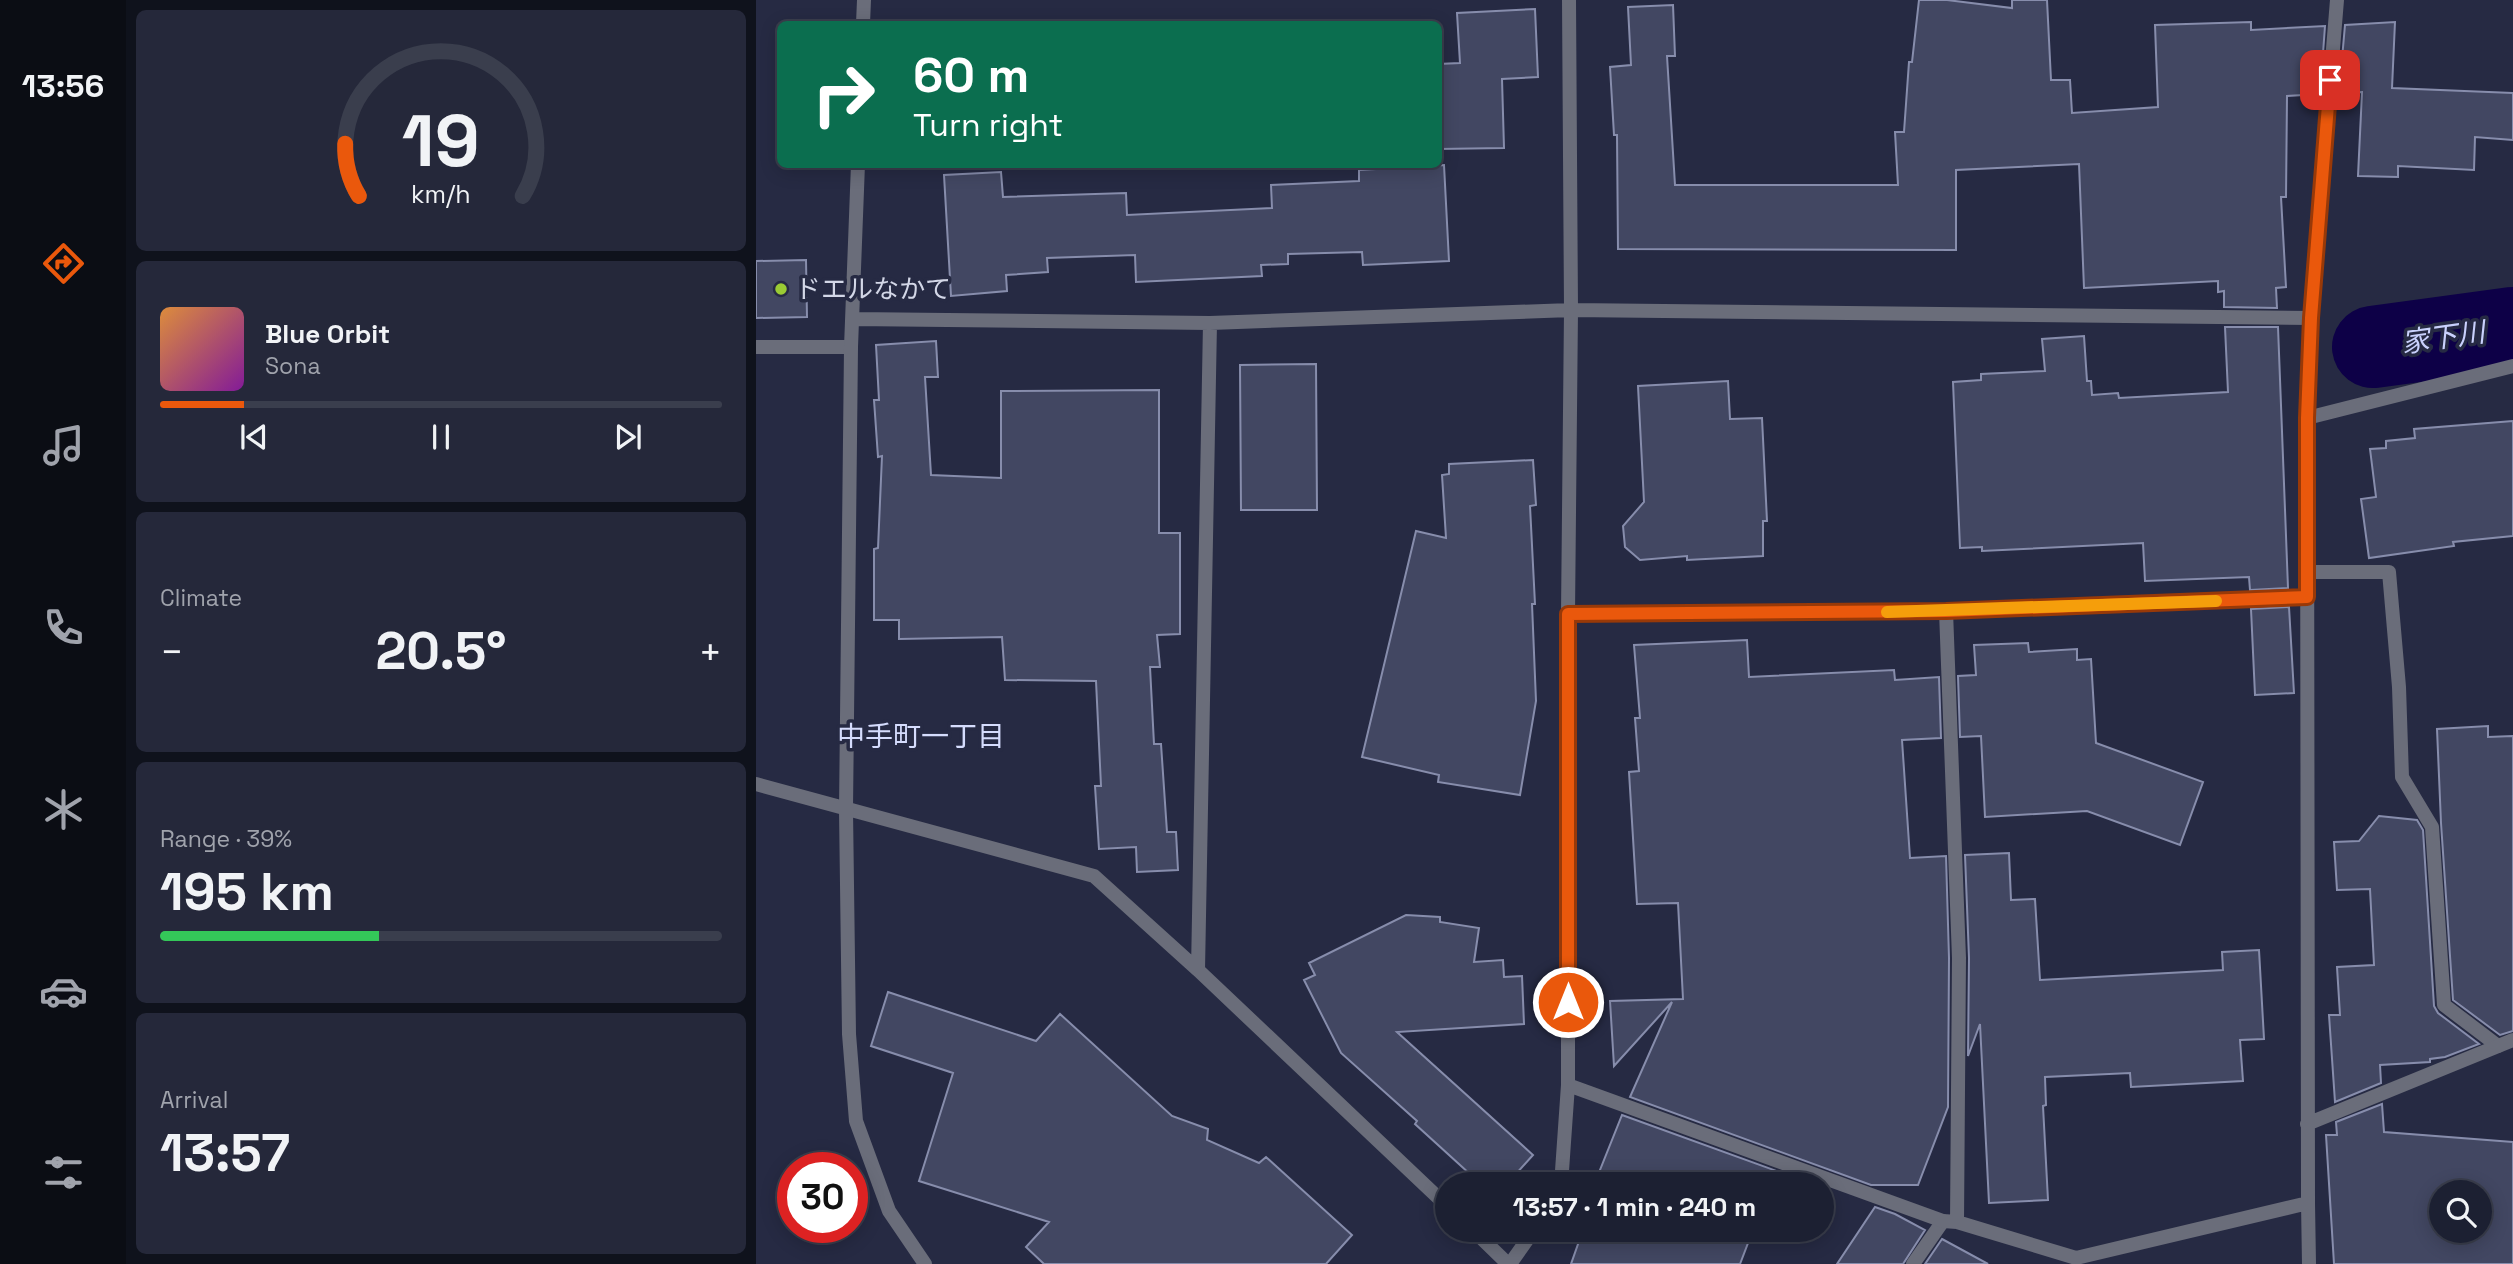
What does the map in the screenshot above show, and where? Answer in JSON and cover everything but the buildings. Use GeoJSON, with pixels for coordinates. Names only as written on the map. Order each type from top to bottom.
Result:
{"type":"FeatureCollection","features":[{"type":"Feature","properties":{"kind":"street"},"geometry":{"type":"LineString","coordinates":[[863,21],[864,0]]}},
{"type":"Feature","properties":{"kind":"street"},"geometry":{"type":"LineString","coordinates":[[1562,1172],[1568,1085],[1571,310],[1569,0]]}},
{"type":"Feature","properties":{"kind":"street"},"geometry":{"type":"LineString","coordinates":[[2309,1264],[2307,418],[2311,318],[2337,0]]}},
{"type":"Feature","properties":{"kind":"street"},"geometry":{"type":"LineString","coordinates":[[858,168],[851,347],[846,810],[849,1034],[856,1121],[889,1211],[925,1264]]}},
{"type":"Feature","properties":{"kind":"street"},"geometry":{"type":"LineString","coordinates":[[853,319],[1210,323],[1571,310],[2311,318]]}},
{"type":"Feature","properties":{"kind":"street"},"geometry":{"type":"LineString","coordinates":[[1198,970],[1210,323]]}},
{"type":"Feature","properties":{"kind":"street"},"geometry":{"type":"LineString","coordinates":[[756,347],[851,347]]}},
{"type":"Feature","properties":{"kind":"street"},"geometry":{"type":"LineString","coordinates":[[2307,418],[2513,366]]}},
{"type":"Feature","properties":{"kind":"street"},"geometry":{"type":"LineString","coordinates":[[2308,572],[2389,572],[2399,687],[2402,777],[2432,827],[2444,1005],[2498,1046]]}},
{"type":"Feature","properties":{"kind":"street"},"geometry":{"type":"LineString","coordinates":[[1568,614],[1946,611],[2307,597]]}},
{"type":"Feature","properties":{"kind":"street"},"geometry":{"type":"LineString","coordinates":[[1913,1264],[1950,1221],[1959,958],[1946,611]]}},
{"type":"Feature","properties":{"kind":"street"},"geometry":{"type":"LineString","coordinates":[[756,784],[1094,876],[1198,970],[1435,1195]]}},
{"type":"Feature","properties":{"kind":"street"},"geometry":{"type":"LineString","coordinates":[[2307,1124],[2513,1040]]}},
{"type":"Feature","properties":{"kind":"street"},"geometry":{"type":"LineString","coordinates":[[1568,1085],[1950,1221],[2076,1258],[2308,1203]]}},
{"type":"Feature","properties":{"kind":"street"},"geometry":{"type":"LineString","coordinates":[[1486,1242],[1509,1264],[1525,1242]]}},
{"type":"Feature","properties":{"kind":"waterway","name":"家下川"},"geometry":{"type":"LineString","coordinates":[[2373,347],[2513,328]]}},
{"type":"Feature","properties":{"kind":"slow traffic"},"geometry":{"type":"LineString","coordinates":[[1887,612],[2216,601]]}},
{"type":"Feature","properties":{"kind":"place","name":"ドエルなかて"},"geometry":{"type":"Point","coordinates":[781,289]}},
{"type":"Feature","properties":{"kind":"district","name":"中手町一丁目"},"geometry":{"type":"Point","coordinates":[921,736]}},
{"type":"Feature","properties":{"kind":"route"},"geometry":{"type":"LineString","coordinates":[[1568,1002],[1568,614],[1946,611],[2307,597],[2307,418],[2311,318],[2330,80]]}}]}
